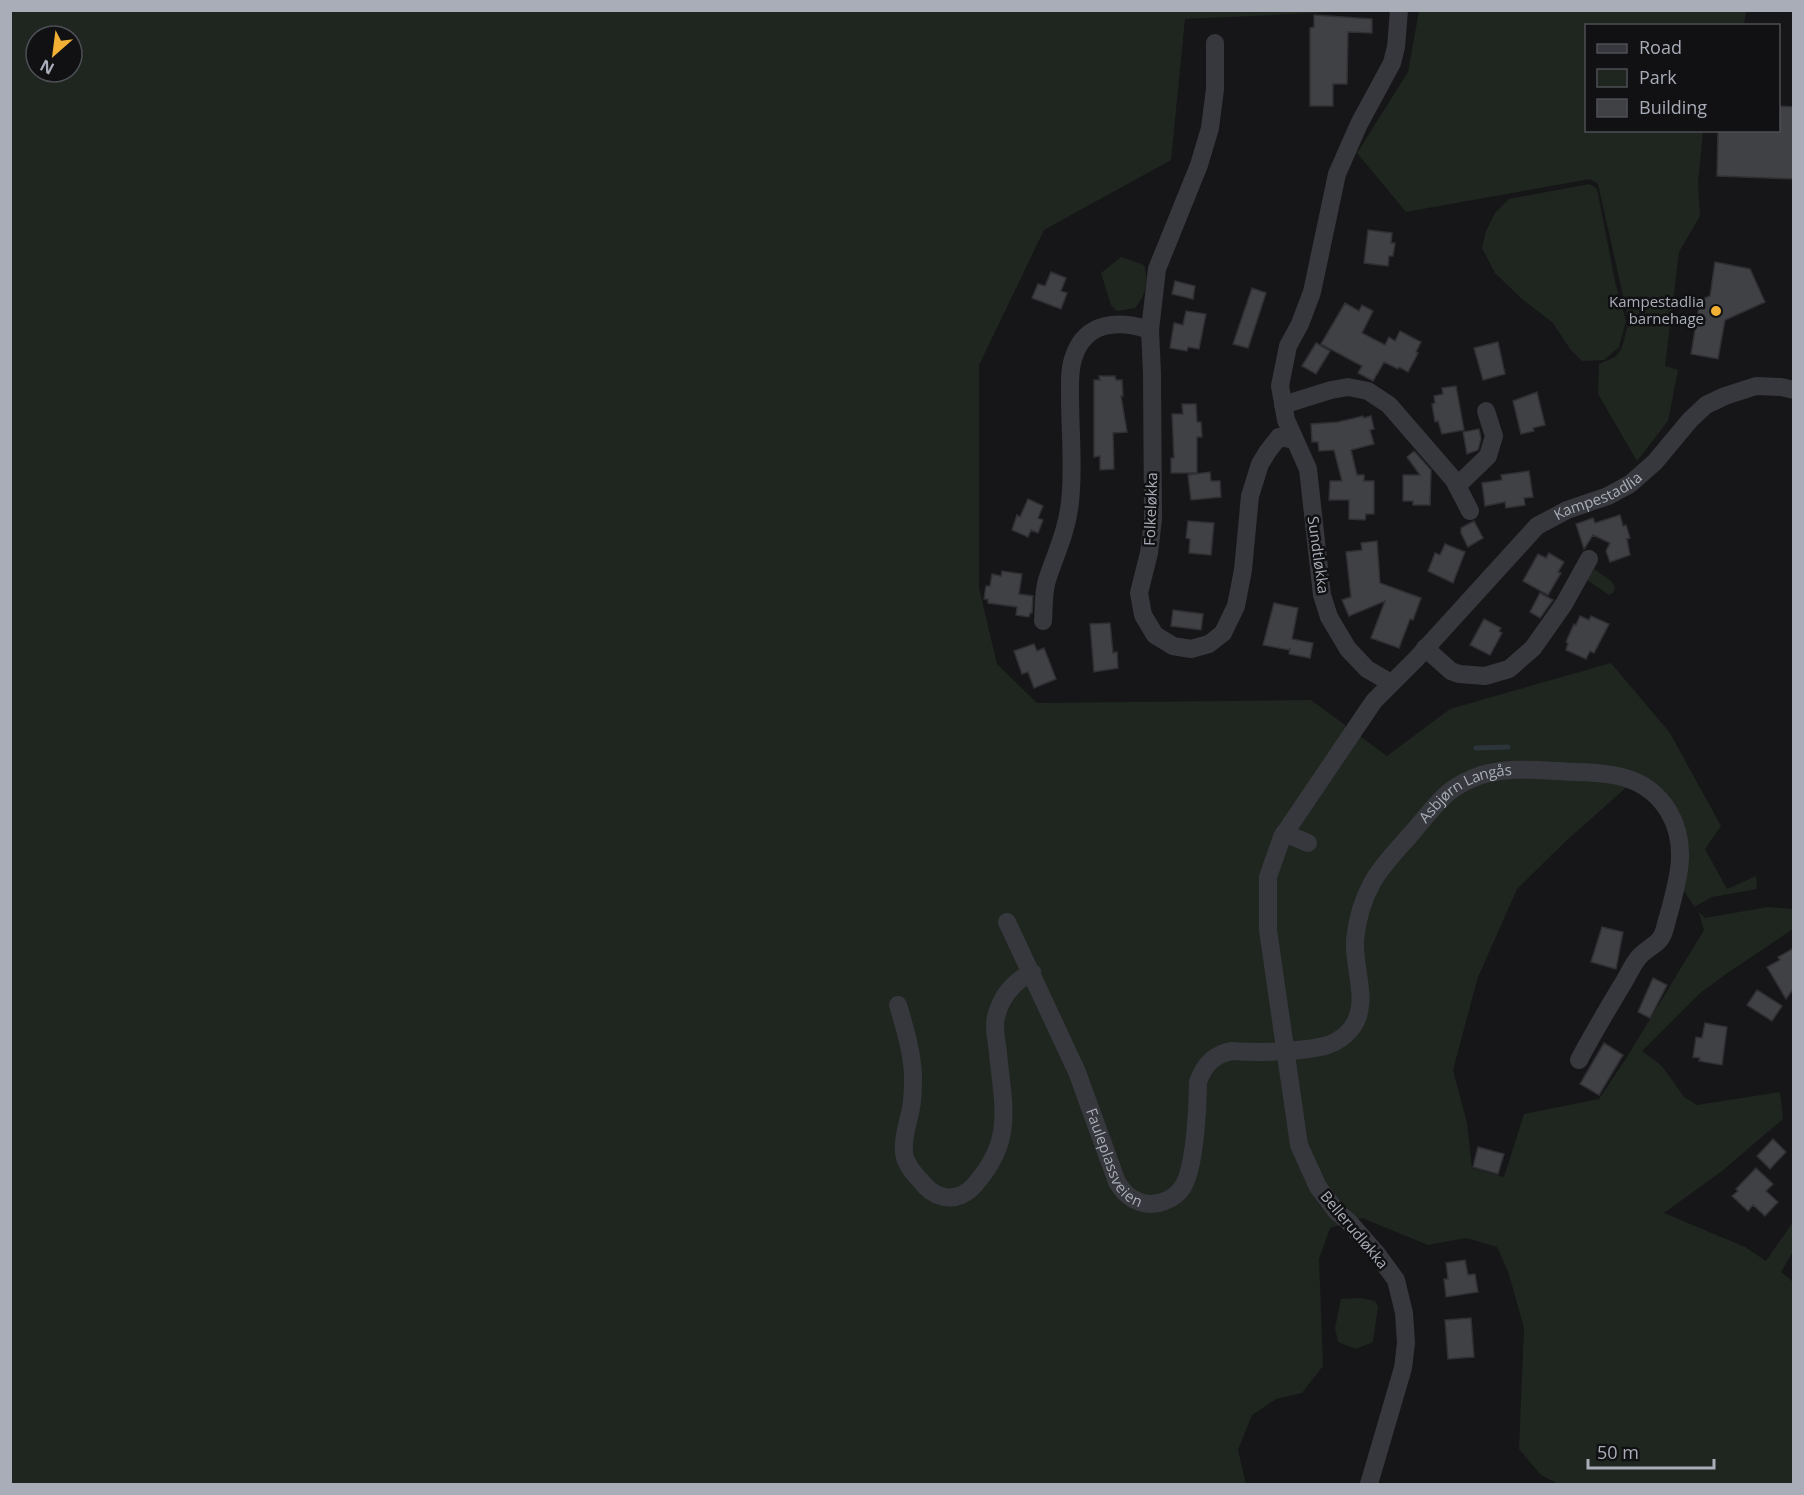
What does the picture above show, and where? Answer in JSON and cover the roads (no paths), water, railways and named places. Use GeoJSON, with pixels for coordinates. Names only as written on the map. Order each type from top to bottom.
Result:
{"type":"FeatureCollection","features":[{"type":"Feature","properties":{"kind":"street","name":"Sundtløkka"},"geometry":{"type":"LineString","coordinates":[[1391,682],[1367,669],[1348,649],[1329,616],[1322,595],[1308,469],[1286,420],[1280,386],[1288,346],[1300,324],[1312,292],[1337,174],[1359,124],[1392,63],[1396,47],[1399,10]]}},
{"type":"Feature","properties":{"kind":"street","name":"Folkeløkka"},"geometry":{"type":"LineString","coordinates":[[1215,43],[1215,89],[1210,128],[1199,165],[1157,269],[1150,330],[1153,519],[1149,554],[1139,593],[1143,615],[1155,635],[1173,646],[1191,649],[1209,645],[1223,633],[1236,606],[1243,570],[1250,496],[1260,464],[1279,437],[1294,440]]}},
{"type":"Feature","properties":{"kind":"street"},"geometry":{"type":"LineString","coordinates":[[1043,621],[1047,582],[1058,555],[1068,518],[1072,484],[1070,377],[1073,358],[1080,344],[1100,327],[1117,323],[1150,330]]}},
{"type":"Feature","properties":{"kind":"street","name":"Kampestadlia"},"geometry":{"type":"LineString","coordinates":[[1374,701],[1537,526],[1567,510],[1608,496],[1630,484],[1655,462],[1690,420],[1706,405],[1756,386],[1794,390]]}},
{"type":"Feature","properties":{"kind":"street"},"geometry":{"type":"LineString","coordinates":[[1283,405],[1330,390],[1348,387],[1368,391],[1389,405],[1454,480],[1470,511]]}},
{"type":"Feature","properties":{"kind":"street"},"geometry":{"type":"LineString","coordinates":[[1457,486],[1488,456],[1494,436],[1486,411]]}},
{"type":"Feature","properties":{"kind":"street"},"geometry":{"type":"LineString","coordinates":[[1425,648],[1451,671],[1459,674],[1485,676],[1509,669],[1533,648],[1564,604],[1589,559]]}},
{"type":"Feature","properties":{"kind":"street","name":"Bellerudløkka"},"geometry":{"type":"LineString","coordinates":[[1369,1485],[1404,1368],[1406,1343],[1404,1313],[1396,1280],[1362,1236],[1337,1212],[1318,1188],[1299,1145],[1268,930],[1266,895],[1268,877],[1284,833],[1374,701]]}},
{"type":"Feature","properties":{"kind":"street","name":"Asbjørn Langås"},"geometry":{"type":"LineString","coordinates":[[1285,1049],[1331,1044],[1351,1030],[1360,1007],[1355,943],[1357,922],[1363,902],[1372,882],[1384,865],[1448,793],[1479,776],[1515,770],[1613,774],[1638,783],[1657,797],[1673,819],[1681,848],[1678,879],[1663,938],[1639,957],[1601,1018],[1579,1060]]}},
{"type":"Feature","properties":{"kind":"street"},"geometry":{"type":"LineString","coordinates":[[1284,833],[1308,843]]}},
{"type":"Feature","properties":{"kind":"street","name":"Fauleplassveien"},"geometry":{"type":"LineString","coordinates":[[1007,922],[1077,1072],[1116,1182],[1126,1195],[1141,1203],[1154,1204],[1167,1200],[1178,1193],[1185,1182],[1191,1159],[1198,1082],[1207,1064],[1226,1052],[1285,1049]]}},
{"type":"Feature","properties":{"kind":"street"},"geometry":{"type":"LineString","coordinates":[[898,1005],[909,1040],[913,1078],[911,1106],[904,1144],[906,1160],[912,1171],[930,1191],[940,1196],[955,1197],[973,1188],[988,1170],[1000,1148],[1004,1129],[1003,1103],[995,1019],[1008,990],[1021,977],[1032,972]]}},
{"type":"Feature","properties":{"kind":"waterway"},"geometry":{"type":"LineString","coordinates":[[1476,748],[1508,747]]}},
{"type":"Feature","properties":{"kind":"place","name":"Kampestadlia barnehage"},"geometry":{"type":"Point","coordinates":[1716,311]}}]}
